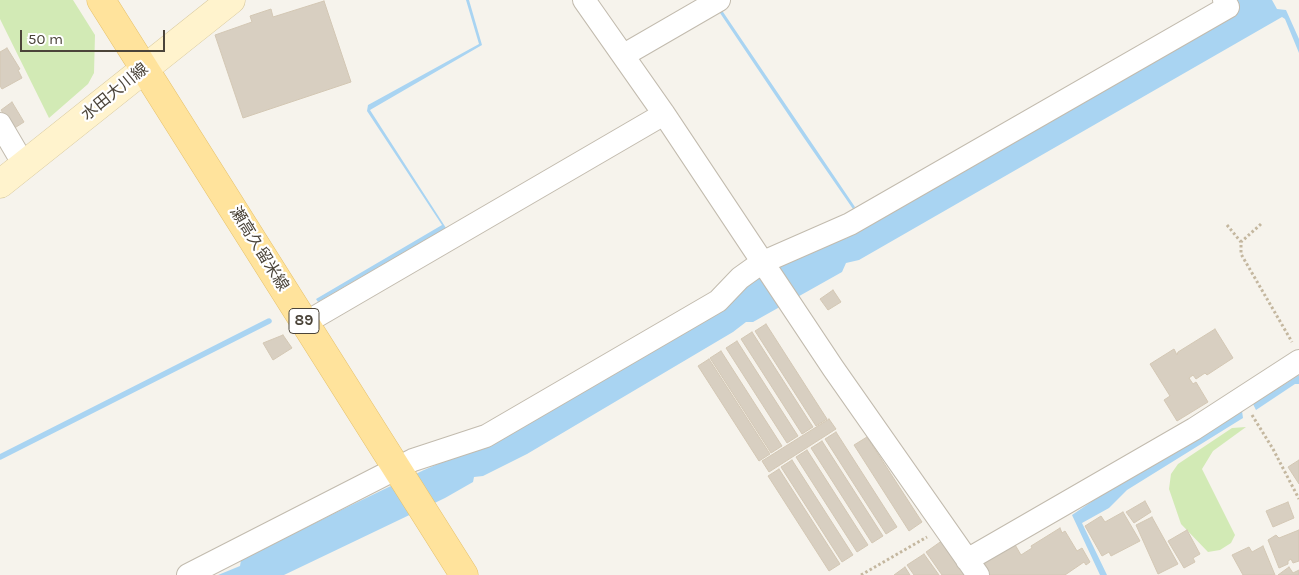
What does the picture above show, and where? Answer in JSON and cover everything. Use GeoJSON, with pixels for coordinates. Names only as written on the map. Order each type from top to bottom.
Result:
{"type":"FeatureCollection","features":[{"type":"Feature","properties":{"kind":"main road","name":"瀬高久留米線"},"geometry":{"type":"LineString","coordinates":[[101,0],[464,575]]}},
{"type":"Feature","properties":{"kind":"main road","name":"水田大川線"},"geometry":{"type":"LineString","coordinates":[[0,184],[230,0]]}},
{"type":"Feature","properties":{"kind":"street"},"geometry":{"type":"LineString","coordinates":[[584,0],[664,114],[790,305],[972,567],[1242,399],[1297,353]]}},
{"type":"Feature","properties":{"kind":"street"},"geometry":{"type":"LineString","coordinates":[[624,55],[719,0]]}},
{"type":"Feature","properties":{"kind":"street"},"geometry":{"type":"LineString","coordinates":[[188,575],[413,460],[486,436],[718,300],[740,278],[763,265],[850,224],[1228,7],[1224,0]]}},
{"type":"Feature","properties":{"kind":"street"},"geometry":{"type":"LineString","coordinates":[[305,323],[664,114]]}},
{"type":"Feature","properties":{"kind":"street"},"geometry":{"type":"LineString","coordinates":[[0,124],[24,165]]}},
{"type":"Feature","properties":{"kind":"path"},"geometry":{"type":"LineString","coordinates":[[1241,242],[1261,224]]}},
{"type":"Feature","properties":{"kind":"path"},"geometry":{"type":"LineString","coordinates":[[1227,225],[1241,242],[1241,254],[1297,353]]}},
{"type":"Feature","properties":{"kind":"path"},"geometry":{"type":"LineString","coordinates":[[1242,399],[1273,448],[1299,499]]}},
{"type":"Feature","properties":{"kind":"path"},"geometry":{"type":"LineString","coordinates":[[860,575],[944,527]]}},
{"type":"Feature","properties":{"kind":"green space"},"geometry":{"type":"Polygon","coordinates":[[[0,0],[73,0],[95,35],[94,73],[88,84],[49,118],[0,19],[0,0]]]}},
{"type":"Feature","properties":{"kind":"green space"},"geometry":{"type":"Polygon","coordinates":[[[1246,427],[1213,451],[1202,469],[1235,535],[1231,543],[1220,550],[1208,552],[1181,524],[1169,489],[1171,474],[1178,464],[1232,428],[1246,427]]]}},
{"type":"Feature","properties":{"kind":"water"},"geometry":{"type":"Polygon","coordinates":[[[466,0],[469,0],[482,45],[370,110],[446,228],[318,302],[316,299],[442,225],[367,111],[368,105],[479,44],[466,0]]]}},
{"type":"Feature","properties":{"kind":"water"},"geometry":{"type":"Polygon","coordinates":[[[1232,0],[1272,0],[1277,9],[1286,10],[1299,39],[1299,53],[1285,19],[1282,17],[859,260],[846,263],[842,272],[753,322],[746,322],[733,332],[527,454],[483,476],[474,477],[473,482],[445,498],[284,575],[218,575],[240,566],[241,560],[337,512],[454,457],[775,264],[847,238],[1237,9],[1232,0]]]}},
{"type":"Feature","properties":{"kind":"water"},"geometry":{"type":"Polygon","coordinates":[[[721,9],[855,207],[853,209],[718,10],[721,9]]]}},
{"type":"Feature","properties":{"kind":"water"},"geometry":{"type":"Polygon","coordinates":[[[1299,375],[1299,384],[1295,384],[1256,410],[1253,404],[1299,375]]]}},
{"type":"Feature","properties":{"kind":"water"},"geometry":{"type":"Polygon","coordinates":[[[1242,411],[1243,418],[1127,490],[1109,508],[1082,523],[1107,575],[1100,575],[1072,515],[1242,411]]]}},
{"type":"Feature","properties":{"kind":"building"},"geometry":{"type":"Polygon","coordinates":[[[324,1],[351,82],[243,118],[215,35],[252,22],[250,16],[271,9],[273,17],[324,1]]]}},
{"type":"Feature","properties":{"kind":"building"},"geometry":{"type":"Polygon","coordinates":[[[7,48],[20,69],[18,70],[22,78],[2,89],[0,86],[0,52],[7,48]]]}},
{"type":"Feature","properties":{"kind":"building"},"geometry":{"type":"Polygon","coordinates":[[[12,102],[24,122],[13,129],[1,110],[12,102]]]}},
{"type":"Feature","properties":{"kind":"building"},"geometry":{"type":"Polygon","coordinates":[[[833,290],[841,302],[828,310],[820,299],[833,290]]]}},
{"type":"Feature","properties":{"kind":"building"},"geometry":{"type":"Polygon","coordinates":[[[766,324],[827,419],[816,426],[755,331],[766,324]]]}},
{"type":"Feature","properties":{"kind":"building"},"geometry":{"type":"Polygon","coordinates":[[[1215,329],[1233,358],[1207,375],[1205,373],[1196,379],[1193,375],[1189,378],[1193,384],[1196,382],[1208,402],[1177,421],[1164,400],[1170,396],[1150,364],[1174,349],[1177,355],[1178,352],[1215,329]]]}},
{"type":"Feature","properties":{"kind":"building"},"geometry":{"type":"Polygon","coordinates":[[[752,332],[813,427],[802,434],[741,339],[752,332]]]}},
{"type":"Feature","properties":{"kind":"building"},"geometry":{"type":"Polygon","coordinates":[[[283,335],[292,348],[273,360],[263,343],[283,335]]]}},
{"type":"Feature","properties":{"kind":"building"},"geometry":{"type":"Polygon","coordinates":[[[737,341],[798,436],[787,443],[726,348],[737,341]]]}},
{"type":"Feature","properties":{"kind":"building"},"geometry":{"type":"Polygon","coordinates":[[[721,351],[782,446],[771,453],[710,358],[721,351]]]}},
{"type":"Feature","properties":{"kind":"building"},"geometry":{"type":"Polygon","coordinates":[[[709,359],[770,454],[759,461],[698,366],[709,359]]]}},
{"type":"Feature","properties":{"kind":"building"},"geometry":{"type":"Polygon","coordinates":[[[829,419],[836,429],[769,472],[762,461],[829,419]]]}},
{"type":"Feature","properties":{"kind":"building"},"geometry":{"type":"Polygon","coordinates":[[[836,432],[897,527],[886,534],[825,439],[836,432]]]}},
{"type":"Feature","properties":{"kind":"building"},"geometry":{"type":"Polygon","coordinates":[[[867,437],[922,522],[909,531],[854,445],[867,437]]]}},
{"type":"Feature","properties":{"kind":"building"},"geometry":{"type":"Polygon","coordinates":[[[822,441],[883,536],[872,543],[811,448],[822,441]]]}},
{"type":"Feature","properties":{"kind":"building"},"geometry":{"type":"Polygon","coordinates":[[[807,450],[868,545],[857,552],[796,457],[807,450]]]}},
{"type":"Feature","properties":{"kind":"building"},"geometry":{"type":"Polygon","coordinates":[[[792,460],[853,555],[842,562],[781,467],[792,460]]]}},
{"type":"Feature","properties":{"kind":"building"},"geometry":{"type":"Polygon","coordinates":[[[1299,460],[1299,484],[1288,467],[1299,460]]]}},
{"type":"Feature","properties":{"kind":"building"},"geometry":{"type":"Polygon","coordinates":[[[779,469],[840,564],[829,571],[768,476],[779,469]]]}},
{"type":"Feature","properties":{"kind":"building"},"geometry":{"type":"Polygon","coordinates":[[[1145,501],[1151,512],[1134,523],[1126,512],[1145,501]]]}},
{"type":"Feature","properties":{"kind":"building"},"geometry":{"type":"Polygon","coordinates":[[[1288,502],[1294,518],[1273,527],[1266,511],[1288,502]]]}},
{"type":"Feature","properties":{"kind":"building"},"geometry":{"type":"Polygon","coordinates":[[[1123,512],[1140,541],[1111,556],[1109,552],[1102,556],[1085,526],[1101,516],[1105,522],[1123,512]]]}},
{"type":"Feature","properties":{"kind":"building"},"geometry":{"type":"Polygon","coordinates":[[[1152,517],[1178,564],[1158,574],[1136,525],[1152,517]]]}},
{"type":"Feature","properties":{"kind":"building"},"geometry":{"type":"Polygon","coordinates":[[[1060,528],[1062,533],[1065,531],[1077,551],[1082,548],[1090,562],[1086,565],[1084,562],[1065,575],[987,575],[982,565],[1014,543],[1021,555],[1032,548],[1031,546],[1060,528]]]}},
{"type":"Feature","properties":{"kind":"building"},"geometry":{"type":"Polygon","coordinates":[[[1187,530],[1200,554],[1193,558],[1195,562],[1184,568],[1168,541],[1187,530]]]}},
{"type":"Feature","properties":{"kind":"building"},"geometry":{"type":"Polygon","coordinates":[[[1299,530],[1299,561],[1293,563],[1291,559],[1288,561],[1288,564],[1279,568],[1268,540],[1276,535],[1279,538],[1299,530]]]}},
{"type":"Feature","properties":{"kind":"building"},"geometry":{"type":"Polygon","coordinates":[[[943,540],[967,575],[942,575],[926,552],[943,540]]]}},
{"type":"Feature","properties":{"kind":"building"},"geometry":{"type":"Polygon","coordinates":[[[1263,546],[1275,575],[1243,575],[1232,555],[1249,547],[1252,552],[1263,546]]]}},
{"type":"Feature","properties":{"kind":"building"},"geometry":{"type":"Polygon","coordinates":[[[924,554],[939,575],[914,575],[907,565],[924,554]]]}},
{"type":"Feature","properties":{"kind":"building"},"geometry":{"type":"Polygon","coordinates":[[[905,567],[910,575],[894,575],[905,567]]]}},
{"type":"Feature","properties":{"kind":"building"},"geometry":{"type":"Polygon","coordinates":[[[1289,567],[1293,573],[1299,570],[1299,575],[1278,575],[1289,567]]]}},
{"type":"Feature","properties":{"kind":"waterway"},"geometry":{"type":"LineString","coordinates":[[0,457],[269,321]]}}]}
